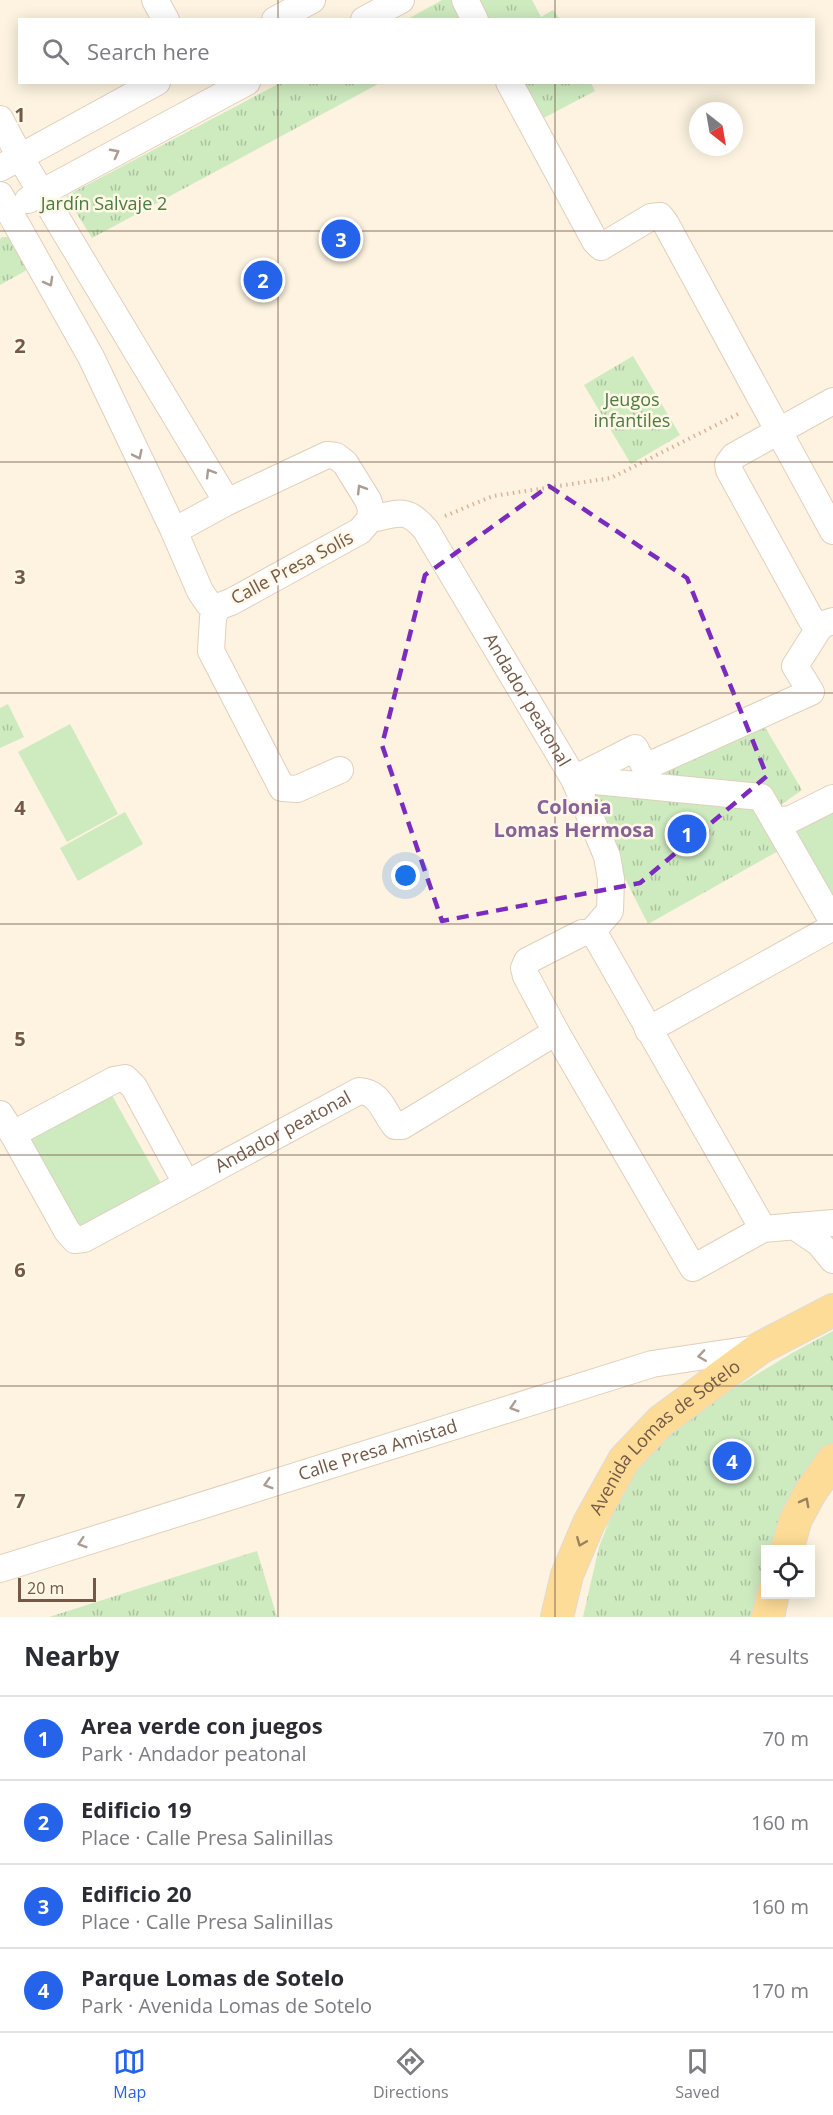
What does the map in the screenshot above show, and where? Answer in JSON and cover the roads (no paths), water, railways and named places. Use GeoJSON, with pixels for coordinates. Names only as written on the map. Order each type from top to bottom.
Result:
{"type":"FeatureCollection","features":[{"type":"Feature","properties":{"kind":"main road","name":"Avenida Lomas de Sotelo"},"geometry":{"type":"LineString","coordinates":[[557,1617],[567,1575],[589,1523],[624,1460],[661,1421],[760,1348],[833,1310]]}},
{"type":"Feature","properties":{"kind":"main road"},"geometry":{"type":"LineString","coordinates":[[788,1545],[796,1519],[810,1493],[833,1460]]}},
{"type":"Feature","properties":{"kind":"main road"},"geometry":{"type":"LineString","coordinates":[[768,1617],[772,1599]]}},
{"type":"Feature","properties":{"kind":"street"},"geometry":{"type":"LineString","coordinates":[[155,0],[165,18]]}},
{"type":"Feature","properties":{"kind":"street"},"geometry":{"type":"LineString","coordinates":[[279,18],[312,0]]}},
{"type":"Feature","properties":{"kind":"street"},"geometry":{"type":"LineString","coordinates":[[368,18],[401,0]]}},
{"type":"Feature","properties":{"kind":"street"},"geometry":{"type":"LineString","coordinates":[[465,0],[474,18]]}},
{"type":"Feature","properties":{"kind":"street"},"geometry":{"type":"LineString","coordinates":[[10,163],[153,84]]}},
{"type":"Feature","properties":{"kind":"street"},"geometry":{"type":"LineString","coordinates":[[3,207],[42,193],[243,84]]}},
{"type":"Feature","properties":{"kind":"street"},"geometry":{"type":"LineString","coordinates":[[510,84],[595,241],[601,247],[651,216],[660,216],[833,531]]}},
{"type":"Feature","properties":{"kind":"street"},"geometry":{"type":"LineString","coordinates":[[0,120],[10,163],[42,193],[227,502],[174,531]]}},
{"type":"Feature","properties":{"kind":"street","name":"Calle Presa Solís"},"geometry":{"type":"LineString","coordinates":[[3,207],[91,357],[200,591],[208,603],[217,607],[231,602],[360,531],[370,519],[371,509],[368,500],[345,463],[336,456],[327,455],[227,502]]}},
{"type":"Feature","properties":{"kind":"street"},"geometry":{"type":"LineString","coordinates":[[574,779],[635,748],[645,767],[811,692],[795,666],[827,623],[812,621],[729,470],[728,464],[734,456],[833,401]]}},
{"type":"Feature","properties":{"kind":"street","name":"Andador peatonal"},"geometry":{"type":"LineString","coordinates":[[370,519],[404,513],[416,518],[426,530],[574,779],[608,856],[611,879],[610,911],[591,933]]}},
{"type":"Feature","properties":{"kind":"street"},"geometry":{"type":"LineString","coordinates":[[217,607],[213,618],[212,651],[282,788],[297,789],[340,770]]}},
{"type":"Feature","properties":{"kind":"street"},"geometry":{"type":"LineString","coordinates":[[574,779],[761,797],[833,922]]}},
{"type":"Feature","properties":{"kind":"street"},"geometry":{"type":"LineString","coordinates":[[775,821],[791,819],[833,798]]}},
{"type":"Feature","properties":{"kind":"street"},"geometry":{"type":"LineString","coordinates":[[648,1030],[833,927]]}},
{"type":"Feature","properties":{"kind":"street"},"geometry":{"type":"LineString","coordinates":[[763,1229],[597,938],[591,933],[582,933],[527,962],[524,968],[526,976],[556,1032],[693,1268],[763,1229],[833,1222]]}},
{"type":"Feature","properties":{"kind":"street","name":"Andador peatonal"},"geometry":{"type":"LineString","coordinates":[[186,1183],[134,1087],[125,1078],[114,1080],[7,1124],[67,1231],[75,1240],[84,1239],[359,1091],[375,1096],[395,1126],[402,1126],[556,1032]]}},
{"type":"Feature","properties":{"kind":"street"},"geometry":{"type":"LineString","coordinates":[[794,1226],[819,1243],[833,1260]]}},
{"type":"Feature","properties":{"kind":"street","name":"Calle Presa Amistad"},"geometry":{"type":"LineString","coordinates":[[0,1569],[652,1364],[760,1348]]}},
{"type":"Feature","properties":{"kind":"place","name":"Edificio 20"},"geometry":{"type":"Point","coordinates":[341,239]}},
{"type":"Feature","properties":{"kind":"place","name":"Edificio 19"},"geometry":{"type":"Point","coordinates":[263,280]}},
{"type":"Feature","properties":{"kind":"place","name":"Area verde con juegos"},"geometry":{"type":"Point","coordinates":[687,834]}},
{"type":"Feature","properties":{"kind":"place","name":"Parque Lomas de Sotelo"},"geometry":{"type":"Point","coordinates":[732,1461]}},
{"type":"Feature","properties":{"kind":"district","name":"Colonia Lomas Hermosa"},"geometry":{"type":"Point","coordinates":[574,818]}},
{"type":"Feature","properties":{"kind":"park label","name":"Jardín Salvaje 2"},"geometry":{"type":"Point","coordinates":[104,204]}},
{"type":"Feature","properties":{"kind":"park label","name":"Jeugos infantiles"},"geometry":{"type":"Point","coordinates":[632,410]}}]}
